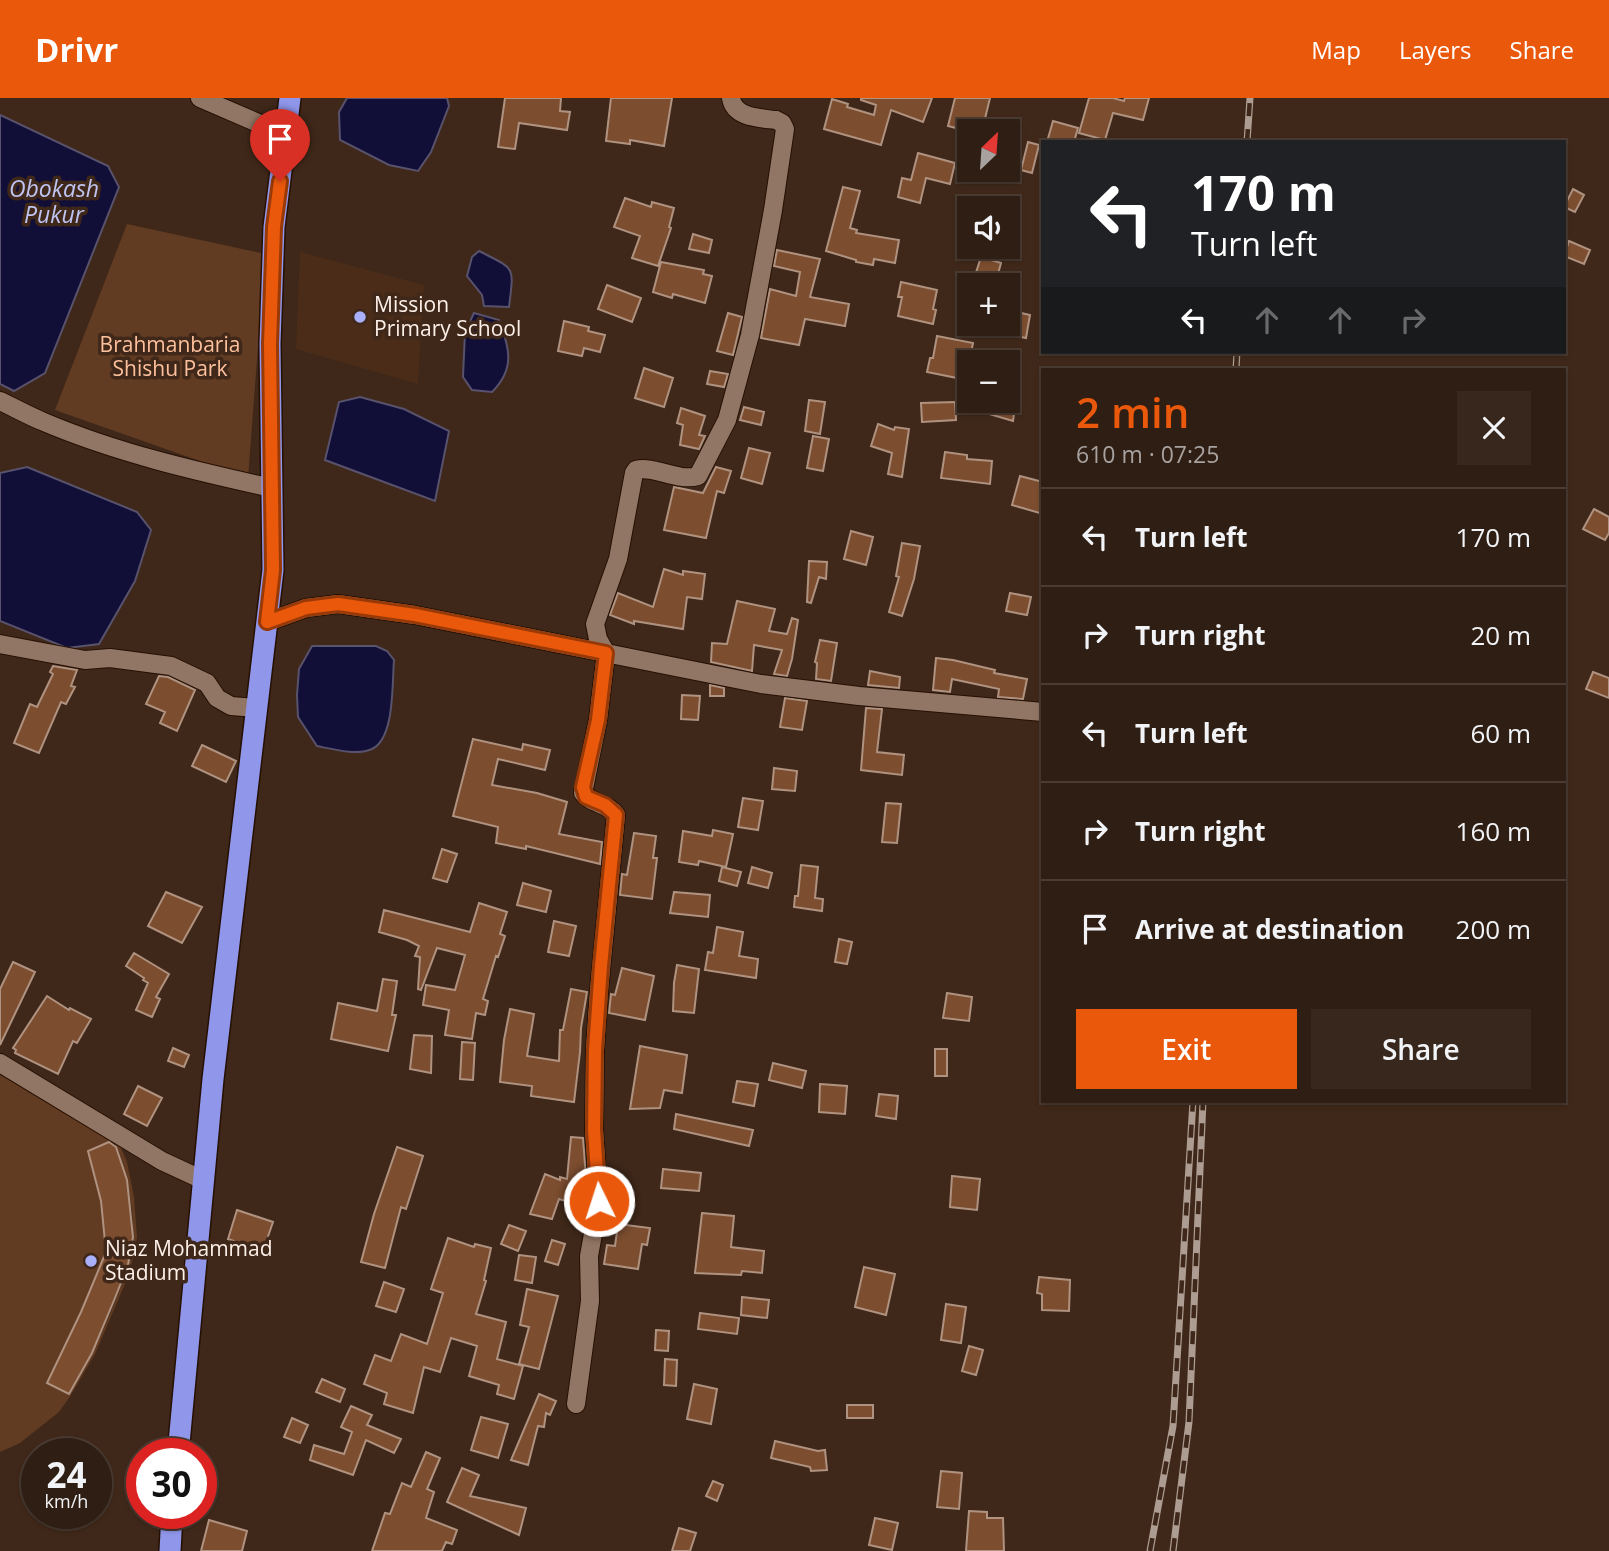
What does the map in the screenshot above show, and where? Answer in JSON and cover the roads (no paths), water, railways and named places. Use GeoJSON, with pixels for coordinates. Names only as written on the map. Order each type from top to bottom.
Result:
{"type":"FeatureCollection","features":[{"type":"Feature","properties":{"kind":"highway"},"geometry":{"type":"LineString","coordinates":[[179,1438],[203,1180],[273,570],[270,344],[274,240],[290,98]]}},
{"type":"Feature","properties":{"kind":"highway"},"geometry":{"type":"LineString","coordinates":[[170,1551],[171,1529]]}},
{"type":"Feature","properties":{"kind":"street"},"geometry":{"type":"LineString","coordinates":[[200,98],[286,135]]}},
{"type":"Feature","properties":{"kind":"street"},"geometry":{"type":"LineString","coordinates":[[576,1404],[590,1301],[589,1256],[599,1201],[594,1130],[595,1050],[616,815],[605,805],[586,797],[583,787],[598,720],[606,653],[598,639],[595,624],[618,559],[634,473],[645,468],[692,478],[698,476],[727,420],[750,335],[774,209],[785,129],[782,123],[776,120],[737,112],[732,106],[731,98]]}},
{"type":"Feature","properties":{"kind":"street"},"geometry":{"type":"LineString","coordinates":[[0,401],[44,422],[117,448],[272,488]]}},
{"type":"Feature","properties":{"kind":"street"},"geometry":{"type":"LineString","coordinates":[[267,622],[306,608],[338,604],[415,615],[761,684],[859,696],[1041,712]]}},
{"type":"Feature","properties":{"kind":"street"},"geometry":{"type":"LineString","coordinates":[[0,644],[85,660],[110,658],[172,666],[207,683],[217,698],[231,706],[257,708]]}},
{"type":"Feature","properties":{"kind":"street"},"geometry":{"type":"LineString","coordinates":[[0,1063],[162,1161],[203,1180]]}},
{"type":"Feature","properties":{"kind":"water"},"geometry":{"type":"Polygon","coordinates":[[[347,98],[447,98],[449,106],[431,152],[418,171],[389,165],[340,140],[339,112],[347,98]]]}},
{"type":"Feature","properties":{"kind":"water","name":"Obokash Pukur"},"geometry":{"type":"Polygon","coordinates":[[[0,115],[108,166],[119,187],[45,373],[14,391],[0,384],[0,115]]]}},
{"type":"Feature","properties":{"kind":"water"},"geometry":{"type":"Polygon","coordinates":[[[479,251],[510,270],[512,283],[509,307],[484,306],[482,295],[467,276],[472,257],[479,251]]]}},
{"type":"Feature","properties":{"kind":"water"},"geometry":{"type":"Polygon","coordinates":[[[474,313],[499,320],[506,340],[508,358],[505,375],[492,392],[472,390],[463,377],[465,332],[474,313]]]}},
{"type":"Feature","properties":{"kind":"water"},"geometry":{"type":"Polygon","coordinates":[[[360,397],[404,409],[449,431],[435,501],[325,460],[339,402],[360,397]]]}},
{"type":"Feature","properties":{"kind":"water"},"geometry":{"type":"Polygon","coordinates":[[[27,467],[137,512],[151,530],[135,581],[99,644],[67,648],[0,621],[0,473],[27,467]]]}},
{"type":"Feature","properties":{"kind":"water"},"geometry":{"type":"Polygon","coordinates":[[[312,646],[376,646],[387,651],[394,660],[389,722],[385,734],[372,749],[352,752],[317,746],[298,717],[299,669],[312,646]]]}},
{"type":"Feature","properties":{"kind":"railway"},"geometry":{"type":"LineString","coordinates":[[1247,140],[1250,98]]}},
{"type":"Feature","properties":{"kind":"railway"},"geometry":{"type":"LineString","coordinates":[[1236,368],[1237,354]]}},
{"type":"Feature","properties":{"kind":"railway"},"geometry":{"type":"LineString","coordinates":[[1150,1551],[1173,1426],[1193,1103]]}},
{"type":"Feature","properties":{"kind":"railway"},"geometry":{"type":"LineString","coordinates":[[1173,1551],[1189,1422],[1203,1103]]}},
{"type":"Feature","properties":{"kind":"place","name":"Mission Primary School"},"geometry":{"type":"Point","coordinates":[360,317]}},
{"type":"Feature","properties":{"kind":"place","name":"Niaz Mohammad Stadium"},"geometry":{"type":"Point","coordinates":[91,1261]}},
{"type":"Feature","properties":{"kind":"park label","name":"Brahmanbaria Shishu Park"},"geometry":{"type":"Point","coordinates":[170,357]}}]}
